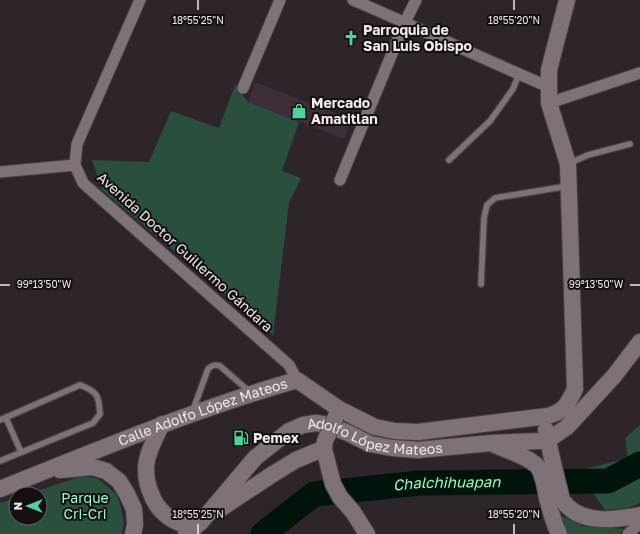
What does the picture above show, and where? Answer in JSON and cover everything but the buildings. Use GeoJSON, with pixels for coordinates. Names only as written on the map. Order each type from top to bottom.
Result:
{"type":"FeatureCollection","features":[{"type":"Feature","properties":{"kind":"main road","name":"Calle Adolfo López Mateos"},"geometry":{"type":"LineString","coordinates":[[0,488],[162,424],[297,380],[338,413],[375,427],[395,431],[418,432],[558,413],[567,405],[575,389],[568,164],[549,104],[549,70],[567,0]]}},
{"type":"Feature","properties":{"kind":"main road"},"geometry":{"type":"LineString","coordinates":[[548,445],[567,427],[614,376],[640,342]]}},
{"type":"Feature","properties":{"kind":"main road"},"geometry":{"type":"LineString","coordinates":[[338,413],[325,450],[332,484],[340,497],[354,512],[368,534]]}},
{"type":"Feature","properties":{"kind":"main road"},"geometry":{"type":"LineString","coordinates":[[544,416],[559,534]]}},
{"type":"Feature","properties":{"kind":"main road"},"geometry":{"type":"LineString","coordinates":[[162,424],[152,442],[148,457],[145,472],[147,486],[154,502],[163,512],[177,522],[194,528],[260,482],[296,460],[320,450],[325,450]]}},
{"type":"Feature","properties":{"kind":"main road","name":"Adolfo López Mateos"},"geometry":{"type":"LineString","coordinates":[[194,528],[255,458],[290,431],[303,425],[328,425],[370,444],[392,448],[418,450],[491,443],[540,442],[548,445]]}},
{"type":"Feature","properties":{"kind":"main road"},"geometry":{"type":"LineString","coordinates":[[491,443],[524,457],[535,464],[539,468],[541,475],[555,501],[587,518],[607,519],[640,515]]}},
{"type":"Feature","properties":{"kind":"main road"},"geometry":{"type":"LineString","coordinates":[[42,472],[92,467],[106,471],[119,481],[128,494],[134,509],[135,524],[133,534]]}},
{"type":"Feature","properties":{"kind":"street"},"geometry":{"type":"LineString","coordinates":[[0,172],[75,165],[77,144],[140,0]]}},
{"type":"Feature","properties":{"kind":"street"},"geometry":{"type":"LineString","coordinates":[[243,88],[280,0]]}},
{"type":"Feature","properties":{"kind":"street"},"geometry":{"type":"LineString","coordinates":[[354,0],[549,87]]}},
{"type":"Feature","properties":{"kind":"street"},"geometry":{"type":"LineString","coordinates":[[340,180],[405,22],[416,0]]}},
{"type":"Feature","properties":{"kind":"street"},"geometry":{"type":"LineString","coordinates":[[549,104],[640,73]]}},
{"type":"Feature","properties":{"kind":"street","name":"Avenida Doctor Guillermo Gándara"},"geometry":{"type":"LineString","coordinates":[[75,165],[83,183],[289,364],[297,380]]}},
{"type":"Feature","properties":{"kind":"street"},"geometry":{"type":"LineString","coordinates":[[628,534],[640,523]]}},
{"type":"Feature","properties":{"kind":"lane"},"geometry":{"type":"LineString","coordinates":[[449,160],[490,122],[513,89],[519,74]]}},
{"type":"Feature","properties":{"kind":"lane"},"geometry":{"type":"LineString","coordinates":[[568,164],[588,155],[630,144]]}},
{"type":"Feature","properties":{"kind":"lane"},"geometry":{"type":"LineString","coordinates":[[481,284],[484,218],[487,205],[495,198],[568,186]]}},
{"type":"Feature","properties":{"kind":"lane"},"geometry":{"type":"LineString","coordinates":[[192,414],[208,369],[212,365],[216,364],[220,366],[252,394]]}},
{"type":"Feature","properties":{"kind":"lane"},"geometry":{"type":"LineString","coordinates":[[0,461],[93,423],[100,414],[99,399],[90,389],[80,385],[3,419],[21,452]]}},
{"type":"Feature","properties":{"kind":"shaded area","name":"Mercado Amatitlan"},"geometry":{"type":"Polygon","coordinates":[[[255,82],[351,119],[344,139],[248,102],[255,82]]]}},
{"type":"Feature","properties":{"kind":"green space"},"geometry":{"type":"Polygon","coordinates":[[[235,85],[248,102],[299,122],[282,171],[301,178],[289,203],[273,335],[102,190],[92,160],[149,162],[171,111],[219,128],[235,85]]]}},
{"type":"Feature","properties":{"kind":"green space"},"geometry":{"type":"Polygon","coordinates":[[[640,425],[640,503],[627,508],[605,510],[589,487],[585,469],[628,458],[625,438],[640,425]]]}},
{"type":"Feature","properties":{"kind":"green space","name":"Parque Cri-Cri"},"geometry":{"type":"Polygon","coordinates":[[[82,476],[98,479],[117,495],[124,522],[122,534],[0,534],[0,503],[8,500],[8,526],[48,526],[48,487],[82,476]]]}},
{"type":"Feature","properties":{"kind":"green space"},"geometry":{"type":"Polygon","coordinates":[[[560,515],[583,526],[625,529],[619,534],[567,534],[560,515]]]}},
{"type":"Feature","properties":{"kind":"waterway","name":"Chalchihuapan"},"geometry":{"type":"LineString","coordinates":[[263,534],[314,494],[420,483],[608,481],[640,464]]}},
{"type":"Feature","properties":{"kind":"place","name":"Parroquia de San Luis Obispo"},"geometry":{"type":"Point","coordinates":[351,38]}},
{"type":"Feature","properties":{"kind":"place","name":"Mercado Amatitlan"},"geometry":{"type":"Point","coordinates":[299,111]}},
{"type":"Feature","properties":{"kind":"place","name":"Pemex"},"geometry":{"type":"Point","coordinates":[241,438]}}]}
